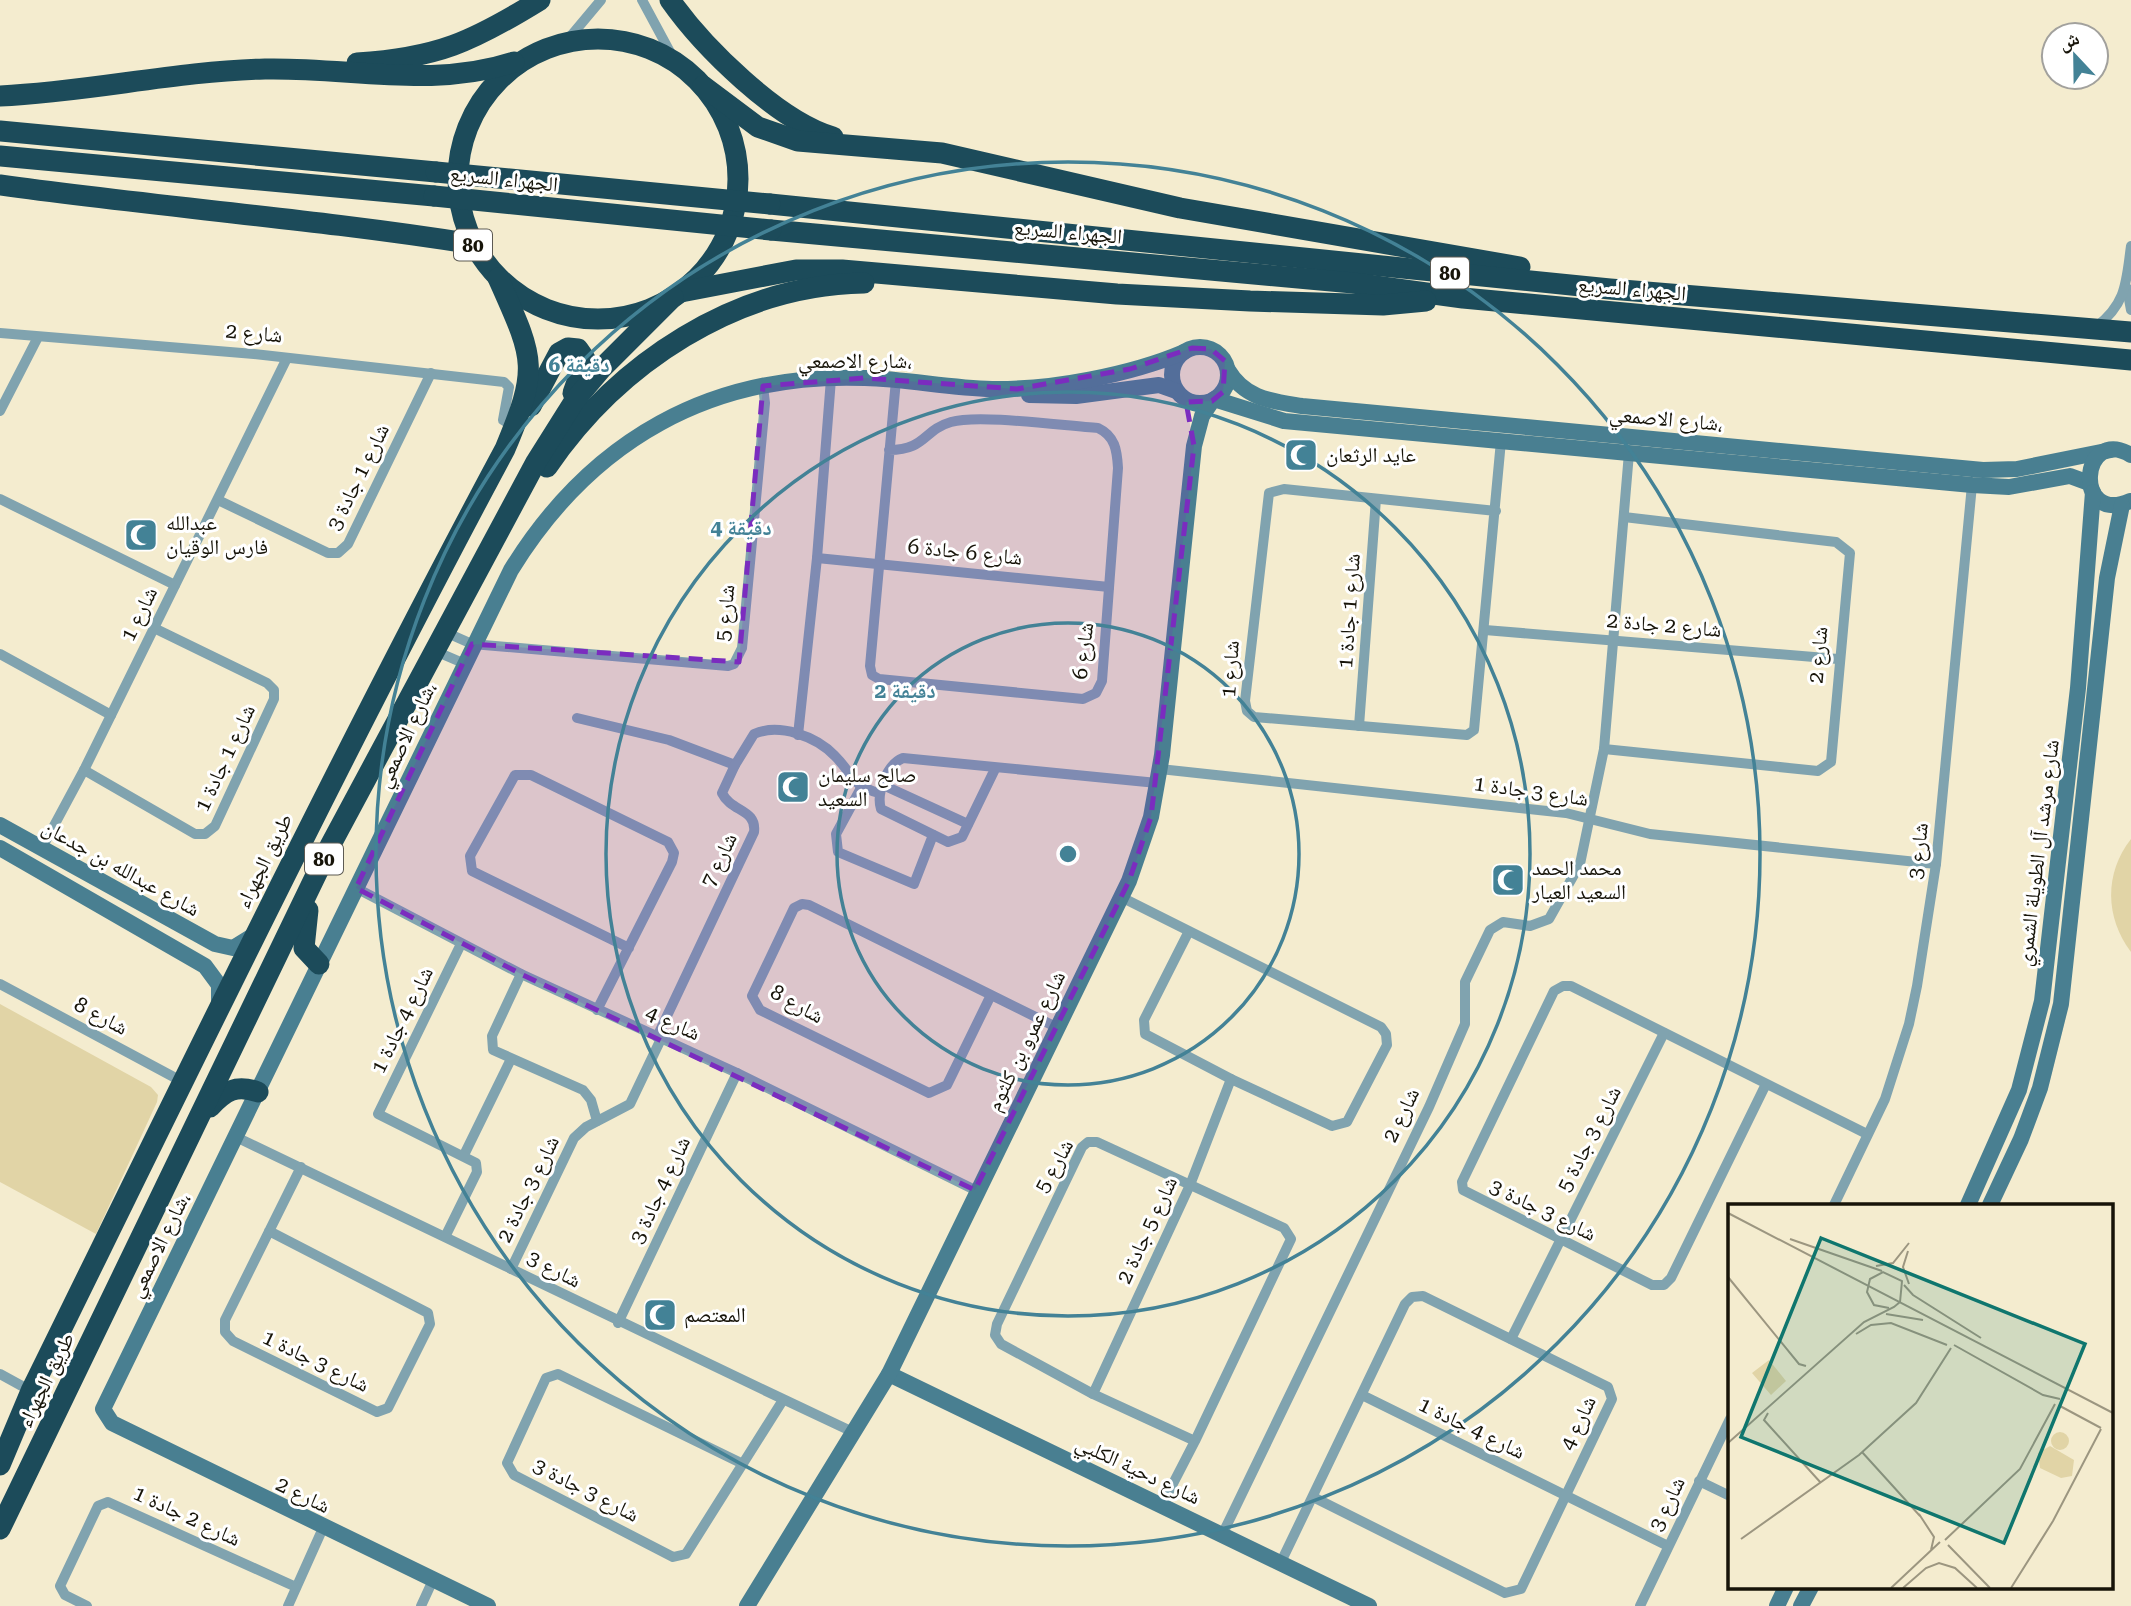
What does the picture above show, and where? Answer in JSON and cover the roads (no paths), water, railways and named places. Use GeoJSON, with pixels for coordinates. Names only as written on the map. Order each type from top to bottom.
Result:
{"type":"FeatureCollection","features":[{"type":"Feature","properties":{"kind":"highway"},"geometry":{"type":"LineString","coordinates":[[0,96],[166,75],[409,60],[452,48],[540,0]]}},
{"type":"Feature","properties":{"kind":"highway"},"geometry":{"type":"LineString","coordinates":[[670,0],[691,26],[777,109],[826,135],[862,144]]}},
{"type":"Feature","properties":{"kind":"highway","name":"80"},"geometry":{"type":"LineString","coordinates":[[615,40],[640,46],[676,64],[703,86],[718,106],[733,142],[737,161],[736,201],[728,229],[715,256],[676,295],[628,316],[580,318],[534,305],[498,278],[472,244],[458,197],[461,148],[480,102],[496,83],[532,56],[565,43],[615,40]]}},
{"type":"Feature","properties":{"kind":"highway"},"geometry":{"type":"LineString","coordinates":[[296,69],[385,76],[440,76],[479,72],[532,56]]}},
{"type":"Feature","properties":{"kind":"highway"},"geometry":{"type":"LineString","coordinates":[[703,86],[746,119],[770,133],[812,143],[862,144],[942,153],[1180,208],[1373,244],[1497,263],[1610,289]]}},
{"type":"Feature","properties":{"kind":"highway","name":"الجهراء السريع"},"geometry":{"type":"LineString","coordinates":[[0,131],[770,204],[1610,289],[2131,332]]}},
{"type":"Feature","properties":{"kind":"highway","name":"الجهراء السريع"},"geometry":{"type":"LineString","coordinates":[[0,156],[1353,283],[1463,298],[2131,360]]}},
{"type":"Feature","properties":{"kind":"highway"},"geometry":{"type":"LineString","coordinates":[[0,185],[126,202],[377,228],[472,244]]}},
{"type":"Feature","properties":{"kind":"highway"},"geometry":{"type":"LineString","coordinates":[[676,295],[796,270],[842,270],[958,281],[1250,301],[1383,305],[1463,298]]}},
{"type":"Feature","properties":{"kind":"highway","name":"طريق الجهراء"},"geometry":{"type":"LineString","coordinates":[[0,1465],[31,1391],[367,709],[505,449],[528,391],[528,353],[498,278]]}},
{"type":"Feature","properties":{"kind":"highway"},"geometry":{"type":"LineString","coordinates":[[486,555],[578,427],[639,369],[705,322],[772,297],[806,289],[851,283],[958,281]]}},
{"type":"Feature","properties":{"kind":"highway","name":"طريق الجهراء"},"geometry":{"type":"LineString","coordinates":[[0,1529],[5,1506],[36,1458],[313,881],[536,462],[575,400],[676,295]]}},
{"type":"Feature","properties":{"kind":"highway"},"geometry":{"type":"LineString","coordinates":[[505,449],[559,353],[568,348],[578,349],[585,359],[584,368],[536,462]]}},
{"type":"Feature","properties":{"kind":"highway"},"geometry":{"type":"LineString","coordinates":[[313,881],[304,948],[319,964]]}},
{"type":"Feature","properties":{"kind":"highway"},"geometry":{"type":"LineString","coordinates":[[201,1116],[230,1090],[246,1088],[258,1092]]}},
{"type":"Feature","properties":{"kind":"highway"},"geometry":{"type":"LineString","coordinates":[[9,1443],[17,1456],[27,1460],[36,1458]]}},
{"type":"Feature","properties":{"kind":"street"},"geometry":{"type":"LineString","coordinates":[[565,43],[601,0]]}},
{"type":"Feature","properties":{"kind":"street"},"geometry":{"type":"LineString","coordinates":[[642,0],[676,64]]}},
{"type":"Feature","properties":{"kind":"street"},"geometry":{"type":"LineString","coordinates":[[2094,328],[2118,306],[2126,286],[2131,246]]}},
{"type":"Feature","properties":{"kind":"street"},"geometry":{"type":"LineString","coordinates":[[2126,286],[2131,310]]}},
{"type":"Feature","properties":{"kind":"street","name":"شارع 2"},"geometry":{"type":"LineString","coordinates":[[0,333],[287,358],[504,382],[509,387],[503,420],[514,427]]}},
{"type":"Feature","properties":{"kind":"street"},"geometry":{"type":"LineString","coordinates":[[0,411],[38,337]]}},
{"type":"Feature","properties":{"kind":"street"},"geometry":{"type":"LineString","coordinates":[[1192,348],[1211,349],[1225,361],[1228,370],[1223,392],[1213,400],[1193,402],[1177,391],[1173,383],[1173,366],[1184,352],[1192,348]]}},
{"type":"Feature","properties":{"kind":"street","name":"شارع الاصمعي،"},"geometry":{"type":"LineString","coordinates":[[989,388],[1040,386],[1076,380],[1160,361],[1184,352]]}},
{"type":"Feature","properties":{"kind":"street","name":"شارع 1"},"geometry":{"type":"LineString","coordinates":[[42,848],[84,770],[287,358]]}},
{"type":"Feature","properties":{"kind":"street","name":"شارع الاصمعي،"},"geometry":{"type":"LineString","coordinates":[[1228,370],[1237,384],[1252,395],[1302,406],[1969,468],[2017,470],[2111,450]]}},
{"type":"Feature","properties":{"kind":"street","name":"شارع 1 جادة 3"},"geometry":{"type":"LineString","coordinates":[[218,500],[328,553],[338,553],[348,544],[431,373]]}},
{"type":"Feature","properties":{"kind":"street"},"geometry":{"type":"LineString","coordinates":[[798,735],[817,558],[831,379]]}},
{"type":"Feature","properties":{"kind":"street","name":"شارع الاصمعي،"},"geometry":{"type":"LineString","coordinates":[[103,1414],[104,1404],[258,1092],[472,644],[530,538],[596,465],[633,438],[675,415],[727,394],[763,386],[831,379],[896,380],[1060,397],[1159,385],[1177,391]]}},
{"type":"Feature","properties":{"kind":"street","name":"شارع 6"},"geometry":{"type":"LineString","coordinates":[[889,450],[908,450],[938,427],[964,419],[1098,428],[1108,433],[1114,443],[1118,468],[1110,587],[1098,690],[1087,698],[879,679],[872,675],[870,666],[877,562],[896,380]]}},
{"type":"Feature","properties":{"kind":"street","name":"شارع 5"},"geometry":{"type":"LineString","coordinates":[[472,644],[728,666],[738,661],[742,648],[765,403],[763,386]]}},
{"type":"Feature","properties":{"kind":"street","name":"شارع عمرو بن كلثوم"},"geometry":{"type":"LineString","coordinates":[[1177,391],[1188,414],[1194,446]]}},
{"type":"Feature","properties":{"kind":"street","name":"شارع الاصمعي،"},"geometry":{"type":"LineString","coordinates":[[1213,400],[1284,421],[1972,485],[2020,486],[2070,476],[2091,488],[2105,503],[2126,503]]}},
{"type":"Feature","properties":{"kind":"street","name":"شارع عمرو بن كلثوم"},"geometry":{"type":"LineString","coordinates":[[747,1606],[855,1433],[888,1374],[975,1191],[1121,897],[1151,817],[1158,776],[1194,446],[1202,416],[1213,400]]}},
{"type":"Feature","properties":{"kind":"street","name":"شارع 1"},"geometry":{"type":"LineString","coordinates":[[1496,511],[1284,489],[1269,492],[1245,701],[1247,710],[1254,717],[1467,735],[1472,732],[1475,726],[1485,630],[1496,511],[1502,441]]}},
{"type":"Feature","properties":{"kind":"street"},"geometry":{"type":"LineString","coordinates":[[2091,488],[2091,466],[2102,454],[2111,450],[2131,454]]}},
{"type":"Feature","properties":{"kind":"street","name":"شارع 2"},"geometry":{"type":"LineString","coordinates":[[1223,1533],[1429,1107],[1465,1024],[1465,982],[1490,930],[1503,922],[1530,926],[1549,919],[1580,864],[1604,749],[1629,453]]}},
{"type":"Feature","properties":{"kind":"street","name":"شارع 3"},"geometry":{"type":"LineString","coordinates":[[1834,1204],[1885,1098],[1909,1024],[1936,864],[1972,485]]}},
{"type":"Feature","properties":{"kind":"street","name":"شارع مرشد آل الطويلة الشمري"},"geometry":{"type":"LineString","coordinates":[[1968,1204],[2019,1090],[2032,1046],[2048,953],[2070,761],[2091,488]]}},
{"type":"Feature","properties":{"kind":"street"},"geometry":{"type":"LineString","coordinates":[[0,499],[175,585]]}},
{"type":"Feature","properties":{"kind":"street","name":"شارع 1 جادة 1"},"geometry":{"type":"LineString","coordinates":[[1360,726],[1377,499]]}},
{"type":"Feature","properties":{"kind":"street","name":"شارع مرشد آل الطويلة الشمري"},"geometry":{"type":"LineString","coordinates":[[1990,1204],[2021,1139],[2053,1043],[2070,948],[2107,578],[2115,524],[2126,503]]}},
{"type":"Feature","properties":{"kind":"street","name":"شارع 2"},"geometry":{"type":"LineString","coordinates":[[1604,749],[1818,771],[1825,769],[1830,762],[1850,553],[1843,545],[1624,517]]}},
{"type":"Feature","properties":{"kind":"street","name":"شارع 6 جادة 6"},"geometry":{"type":"LineString","coordinates":[[817,558],[1110,587]]}},
{"type":"Feature","properties":{"kind":"street"},"geometry":{"type":"LineString","coordinates":[[2085,575],[2098,565],[2104,568],[2107,578]]}},
{"type":"Feature","properties":{"kind":"street","name":"شارع 1 جادة 1"},"geometry":{"type":"LineString","coordinates":[[84,770],[195,834],[205,834],[215,825],[274,699],[274,690],[267,683],[154,628]]}},
{"type":"Feature","properties":{"kind":"street","name":"شارع 2 جادة 2"},"geometry":{"type":"LineString","coordinates":[[1485,630],[1839,659]]}},
{"type":"Feature","properties":{"kind":"street"},"geometry":{"type":"LineString","coordinates":[[445,632],[472,644]]}},
{"type":"Feature","properties":{"kind":"street"},"geometry":{"type":"LineString","coordinates":[[435,651],[463,663]]}},
{"type":"Feature","properties":{"kind":"street"},"geometry":{"type":"LineString","coordinates":[[0,654],[111,715]]}},
{"type":"Feature","properties":{"kind":"street"},"geometry":{"type":"LineString","coordinates":[[577,718],[669,740],[735,765]]}},
{"type":"Feature","properties":{"kind":"street","name":"شارع 7"},"geometry":{"type":"LineString","coordinates":[[659,1038],[754,832],[754,819],[727,802],[722,793],[754,734],[772,728],[798,735],[833,754],[862,788]]}},
{"type":"Feature","properties":{"kind":"street"},"geometry":{"type":"LineString","coordinates":[[995,769],[962,837],[956,841],[948,842],[881,809],[881,789],[892,765],[903,758],[995,769],[1158,776]]}},
{"type":"Feature","properties":{"kind":"street"},"geometry":{"type":"LineString","coordinates":[[2070,761],[2077,768],[2077,792],[2086,795]]}},
{"type":"Feature","properties":{"kind":"street"},"geometry":{"type":"LineString","coordinates":[[597,1010],[673,862],[671,845],[531,775],[515,775],[470,856],[472,870],[629,947]]}},
{"type":"Feature","properties":{"kind":"street","name":"شارع 3 جادة 1"},"geometry":{"type":"LineString","coordinates":[[1158,776],[1590,817],[1607,825],[1650,834],[1936,864]]}},
{"type":"Feature","properties":{"kind":"street"},"geometry":{"type":"LineString","coordinates":[[933,835],[914,884],[838,852],[836,834],[862,788],[881,789],[968,824]]}},
{"type":"Feature","properties":{"kind":"street"},"geometry":{"type":"LineString","coordinates":[[2063,820],[2068,815],[2075,819],[2075,846],[2080,855]]}},
{"type":"Feature","properties":{"kind":"street","name":"شارع عبدالله بن جدعان"},"geometry":{"type":"LineString","coordinates":[[0,825],[202,937],[233,948],[251,939],[258,930]]}},
{"type":"Feature","properties":{"kind":"street","name":"شارع عبدالله بن جدعان"},"geometry":{"type":"LineString","coordinates":[[0,848],[205,965],[219,985],[216,1015]]}},
{"type":"Feature","properties":{"kind":"street","name":"شارع 4"},"geometry":{"type":"LineString","coordinates":[[356,888],[521,974],[737,1073],[975,1191]]}},
{"type":"Feature","properties":{"kind":"street"},"geometry":{"type":"LineString","coordinates":[[1121,897],[1189,931],[1381,1027],[1388,1038],[1387,1045],[1350,1119],[1339,1126],[1332,1126],[1150,1039],[1143,1030],[1144,1020],[1189,931]]}},
{"type":"Feature","properties":{"kind":"street","name":"شارع 8"},"geometry":{"type":"LineString","coordinates":[[991,995],[947,1085],[929,1093],[760,1010],[752,996],[794,908],[802,904],[809,905],[1056,1027]]}},
{"type":"Feature","properties":{"kind":"street"},"geometry":{"type":"LineString","coordinates":[[188,955],[201,953],[202,937]]}},
{"type":"Feature","properties":{"kind":"street","name":"شارع 4 جادة 1"},"geometry":{"type":"LineString","coordinates":[[461,944],[378,1114],[464,1155]]}},
{"type":"Feature","properties":{"kind":"street"},"geometry":{"type":"LineString","coordinates":[[521,974],[491,1042],[493,1050],[583,1090],[591,1100],[597,1122]]}},
{"type":"Feature","properties":{"kind":"street","name":"شارع 8"},"geometry":{"type":"LineString","coordinates":[[0,984],[183,1082]]}},
{"type":"Feature","properties":{"kind":"street","name":"شارع 3 جادة 3"},"geometry":{"type":"LineString","coordinates":[[1766,1084],[1668,1283],[1652,1285],[1466,1194],[1462,1182],[1554,990],[1563,986],[1571,986],[1867,1134]]}},
{"type":"Feature","properties":{"kind":"street","name":"شارع 3 جادة 5"},"geometry":{"type":"LineString","coordinates":[[1511,1339],[1664,1033]]}},
{"type":"Feature","properties":{"kind":"street","name":"شارع 3 جادة 2"},"geometry":{"type":"LineString","coordinates":[[511,1269],[574,1138],[629,1104],[659,1038]]}},
{"type":"Feature","properties":{"kind":"street"},"geometry":{"type":"LineString","coordinates":[[446,1235],[477,1172],[474,1160],[464,1155],[511,1059]]}},
{"type":"Feature","properties":{"kind":"street","name":"شارع 4 جادة 3"},"geometry":{"type":"LineString","coordinates":[[618,1323],[737,1073]]}},
{"type":"Feature","properties":{"kind":"street","name":"شارع 5 جادة 2"},"geometry":{"type":"LineString","coordinates":[[1093,1394],[1190,1185],[1231,1079]]}},
{"type":"Feature","properties":{"kind":"street","name":"شارع 3"},"geometry":{"type":"LineString","coordinates":[[236,1137],[446,1235],[618,1323],[855,1433]]}},
{"type":"Feature","properties":{"kind":"street","name":"شارع 5"},"geometry":{"type":"LineString","coordinates":[[1162,1504],[1195,1441],[1291,1239],[1284,1228],[1097,1142],[1085,1144],[997,1324],[995,1335],[1001,1344],[1093,1394],[1195,1441]]}},
{"type":"Feature","properties":{"kind":"street","name":"شارع 3 جادة 1"},"geometry":{"type":"LineString","coordinates":[[269,1231],[428,1313],[430,1324],[388,1409],[377,1412],[233,1342],[225,1332],[225,1320],[269,1231],[301,1167]]}},
{"type":"Feature","properties":{"kind":"street","name":"شارع 4"},"geometry":{"type":"LineString","coordinates":[[1281,1562],[1405,1304],[1412,1297],[1423,1296],[1608,1387],[1611,1392],[1612,1399],[1521,1589],[1505,1594],[1313,1497]]}},
{"type":"Feature","properties":{"kind":"street"},"geometry":{"type":"LineString","coordinates":[[0,1374],[31,1391]]}},
{"type":"Feature","properties":{"kind":"street","name":"شارع 3 جادة 3"},"geometry":{"type":"LineString","coordinates":[[741,1463],[558,1374],[546,1378],[507,1463],[514,1475],[677,1558],[686,1554],[783,1400]]}},
{"type":"Feature","properties":{"kind":"street","name":"شارع دحية الكلبي"},"geometry":{"type":"LineString","coordinates":[[888,1374],[1223,1533],[1369,1606]]}},
{"type":"Feature","properties":{"kind":"street","name":"شارع 4 جادة 1"},"geometry":{"type":"LineString","coordinates":[[1362,1395],[1668,1546]]}},
{"type":"Feature","properties":{"kind":"street","name":"شارع 2"},"geometry":{"type":"LineString","coordinates":[[103,1414],[112,1423],[488,1606]]}},
{"type":"Feature","properties":{"kind":"street","name":"شارع 3"},"geometry":{"type":"LineString","coordinates":[[1640,1606],[1728,1423]]}},
{"type":"Feature","properties":{"kind":"street"},"geometry":{"type":"LineString","coordinates":[[1699,1481],[1728,1495]]}},
{"type":"Feature","properties":{"kind":"street","name":"شارع 2 جادة 1"},"geometry":{"type":"LineString","coordinates":[[88,1606],[65,1595],[60,1586],[98,1506],[108,1502],[296,1587]]}},
{"type":"Feature","properties":{"kind":"street"},"geometry":{"type":"LineString","coordinates":[[288,1606],[323,1528]]}},
{"type":"Feature","properties":{"kind":"street"},"geometry":{"type":"LineString","coordinates":[[421,1606],[433,1580]]}},
{"type":"Feature","properties":{"kind":"street"},"geometry":{"type":"LineString","coordinates":[[1777,1606],[1786,1588]]}},
{"type":"Feature","properties":{"kind":"street"},"geometry":{"type":"LineString","coordinates":[[1786,1606],[1795,1588]]}},
{"type":"Feature","properties":{"kind":"street"},"geometry":{"type":"LineString","coordinates":[[1801,1606],[1810,1588]]}},
{"type":"Feature","properties":{"kind":"place","name":"عايد الرثعان"},"geometry":{"type":"Point","coordinates":[1301,455]}},
{"type":"Feature","properties":{"kind":"place","name":"عبدالله فارس الوقيان"},"geometry":{"type":"Point","coordinates":[141,535]}},
{"type":"Feature","properties":{"kind":"place","name":"صالح سليمان السعيد"},"geometry":{"type":"Point","coordinates":[793,787]}},
{"type":"Feature","properties":{"kind":"place","name":"محمد الحمد السعيد العيار"},"geometry":{"type":"Point","coordinates":[1508,880]}},
{"type":"Feature","properties":{"kind":"place","name":"المعتصم"},"geometry":{"type":"Point","coordinates":[660,1315]}}]}
